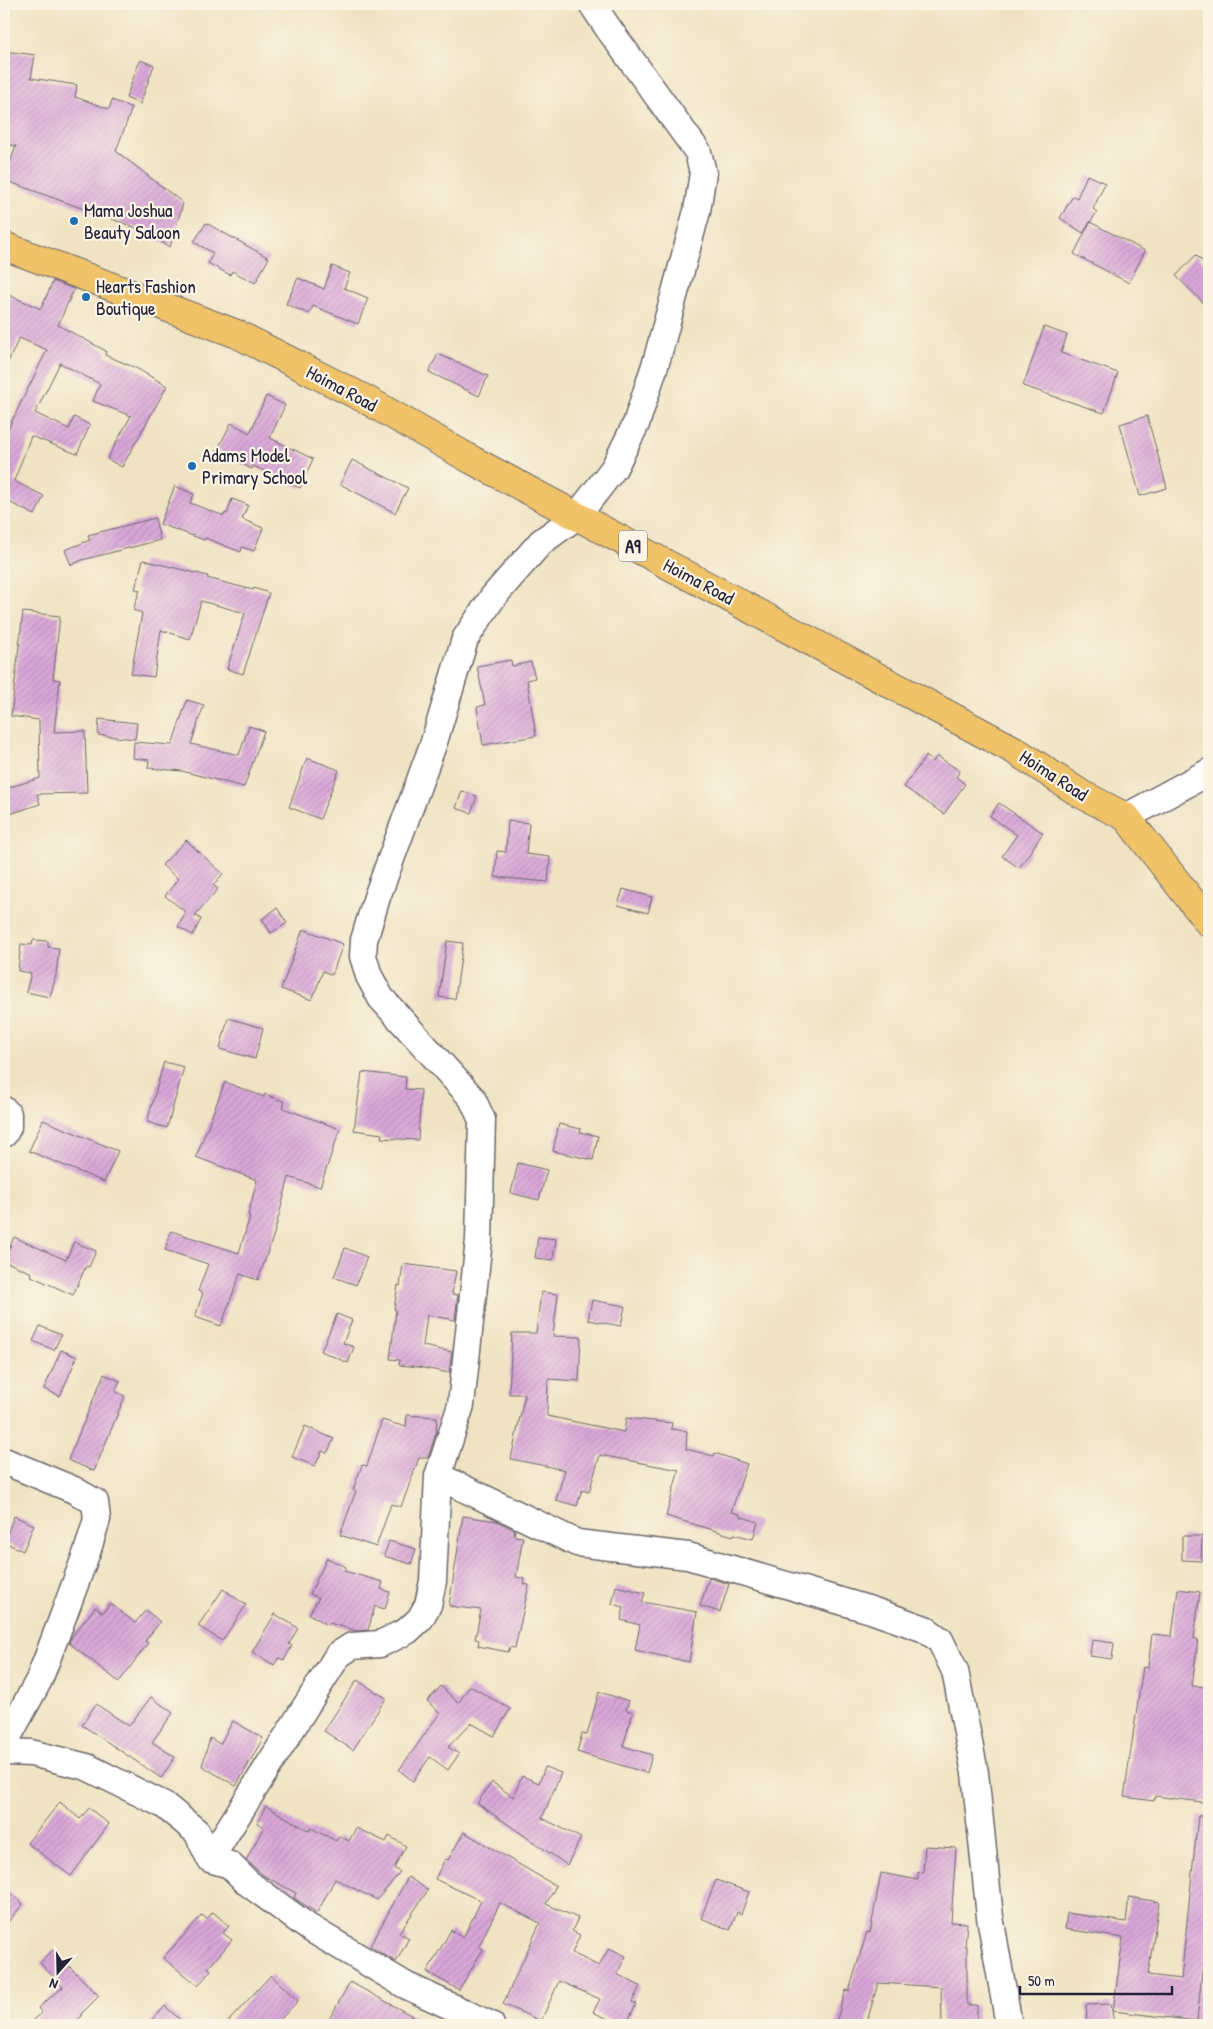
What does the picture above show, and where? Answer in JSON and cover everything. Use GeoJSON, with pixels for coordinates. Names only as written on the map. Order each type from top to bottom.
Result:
{"type":"FeatureCollection","features":[{"type":"Feature","properties":{"kind":"main road","name":"Hoima Road"},"geometry":{"type":"LineString","coordinates":[[4,246],[236,334],[365,399],[472,460],[1014,750],[1081,794],[1126,817],[1209,923]]}},
{"type":"Feature","properties":{"kind":"street"},"geometry":{"type":"LineString","coordinates":[[210,1859],[338,1654],[352,1646],[380,1644],[408,1631],[420,1619],[428,1605],[433,1581],[438,1476],[461,1405],[479,1240],[482,1120],[472,1098],[381,998],[369,976],[363,956],[364,940],[376,897],[434,742],[465,639],[493,597],[541,542],[577,516],[614,468],[636,424],[657,359],[698,211],[704,173],[698,152],[592,4]]}},
{"type":"Feature","properties":{"kind":"street"},"geometry":{"type":"LineString","coordinates":[[1126,817],[1209,772]]}},
{"type":"Feature","properties":{"kind":"street"},"geometry":{"type":"LineString","coordinates":[[4,1110],[8,1114],[8,1127],[4,1134]]}},
{"type":"Feature","properties":{"kind":"street"},"geometry":{"type":"LineString","coordinates":[[4,1461],[74,1490],[95,1502],[96,1519],[88,1549],[39,1680],[4,1744]]}},
{"type":"Feature","properties":{"kind":"street"},"geometry":{"type":"LineString","coordinates":[[438,1476],[577,1543],[688,1556],[871,1610],[925,1629],[940,1640],[956,1671],[975,1773],[990,1918],[1009,2025]]}},
{"type":"Feature","properties":{"kind":"street"},"geometry":{"type":"LineString","coordinates":[[4,1752],[31,1752],[87,1767],[164,1805],[197,1832],[210,1859],[230,1865],[248,1883],[308,1927],[405,1985],[491,2025]]}},
{"type":"Feature","properties":{"kind":"building"},"geometry":{"type":"Polygon","coordinates":[[[4,51],[35,55],[31,78],[77,85],[75,97],[109,109],[112,100],[132,108],[116,151],[183,203],[170,247],[152,237],[153,234],[4,180],[16,146],[4,144],[4,51]]]}},
{"type":"Feature","properties":{"kind":"building"},"geometry":{"type":"Polygon","coordinates":[[[140,60],[154,65],[140,104],[126,98],[140,60]]]}},
{"type":"Feature","properties":{"kind":"building"},"geometry":{"type":"Polygon","coordinates":[[[1087,175],[1105,183],[1093,209],[1097,212],[1083,233],[1060,218],[1073,196],[1077,198],[1087,175]]]}},
{"type":"Feature","properties":{"kind":"building"},"geometry":{"type":"Polygon","coordinates":[[[1090,222],[1145,251],[1129,283],[1074,254],[1090,222]]]}},
{"type":"Feature","properties":{"kind":"building"},"geometry":{"type":"Polygon","coordinates":[[[206,223],[269,258],[255,283],[232,271],[230,275],[208,263],[213,253],[194,242],[206,223]]]}},
{"type":"Feature","properties":{"kind":"building"},"geometry":{"type":"Polygon","coordinates":[[[1196,255],[1209,268],[1209,308],[1176,276],[1196,255]]]}},
{"type":"Feature","properties":{"kind":"building"},"geometry":{"type":"Polygon","coordinates":[[[332,266],[350,273],[344,288],[368,298],[358,324],[313,306],[309,314],[286,304],[298,278],[324,289],[332,266]]]}},
{"type":"Feature","properties":{"kind":"building"},"geometry":{"type":"Polygon","coordinates":[[[53,281],[74,289],[58,325],[106,351],[105,355],[136,368],[167,386],[122,467],[107,459],[131,416],[93,401],[100,384],[60,363],[35,413],[69,429],[74,417],[90,425],[77,454],[31,436],[14,481],[44,496],[35,515],[7,501],[4,502],[4,437],[47,350],[19,338],[4,371],[4,293],[41,309],[53,281]]]}},
{"type":"Feature","properties":{"kind":"building"},"geometry":{"type":"Polygon","coordinates":[[[1044,327],[1067,335],[1061,353],[1118,373],[1104,413],[1023,386],[1044,327]]]}},
{"type":"Feature","properties":{"kind":"building"},"geometry":{"type":"Polygon","coordinates":[[[438,354],[488,376],[479,396],[429,372],[438,354]]]}},
{"type":"Feature","properties":{"kind":"building"},"geometry":{"type":"Polygon","coordinates":[[[266,396],[285,405],[270,438],[313,459],[300,488],[253,466],[252,469],[217,451],[231,423],[250,433],[266,396]]]}},
{"type":"Feature","properties":{"kind":"building"},"geometry":{"type":"Polygon","coordinates":[[[1147,416],[1167,488],[1140,496],[1120,424],[1147,416]]]}},
{"type":"Feature","properties":{"kind":"building"},"geometry":{"type":"Polygon","coordinates":[[[352,460],[408,488],[395,513],[340,484],[352,460]]]}},
{"type":"Feature","properties":{"kind":"building"},"geometry":{"type":"Polygon","coordinates":[[[175,486],[194,494],[190,503],[224,516],[225,513],[227,514],[232,499],[248,505],[242,519],[263,528],[254,551],[242,547],[241,552],[160,524],[175,486]]]}},
{"type":"Feature","properties":{"kind":"building"},"geometry":{"type":"Polygon","coordinates":[[[155,518],[160,540],[82,560],[71,565],[65,550],[90,540],[88,535],[155,518]]]}},
{"type":"Feature","properties":{"kind":"building"},"geometry":{"type":"Polygon","coordinates":[[[143,560],[269,593],[243,674],[227,669],[245,613],[201,601],[190,639],[161,630],[154,677],[131,674],[142,613],[133,610],[140,590],[135,589],[143,560]]]}},
{"type":"Feature","properties":{"kind":"building"},"geometry":{"type":"Polygon","coordinates":[[[23,612],[60,616],[53,679],[60,680],[54,732],[85,731],[87,793],[37,794],[40,804],[10,814],[4,789],[40,778],[39,720],[11,716],[23,612]]]}},
{"type":"Feature","properties":{"kind":"building"},"geometry":{"type":"Polygon","coordinates":[[[511,660],[512,666],[531,662],[535,678],[527,680],[536,736],[483,745],[477,707],[485,705],[477,666],[511,660]]]}},
{"type":"Feature","properties":{"kind":"building"},"geometry":{"type":"Polygon","coordinates":[[[187,700],[204,705],[191,744],[239,755],[249,726],[264,731],[244,787],[182,771],[148,768],[149,760],[133,758],[134,742],[172,745],[187,700]]]}},
{"type":"Feature","properties":{"kind":"building"},"geometry":{"type":"Polygon","coordinates":[[[99,719],[137,723],[135,739],[98,735],[99,719]]]}},
{"type":"Feature","properties":{"kind":"building"},"geometry":{"type":"Polygon","coordinates":[[[926,756],[933,762],[937,756],[960,771],[956,777],[965,784],[944,814],[904,787],[926,756]]]}},
{"type":"Feature","properties":{"kind":"building"},"geometry":{"type":"Polygon","coordinates":[[[307,758],[339,770],[320,819],[289,807],[307,758]]]}},
{"type":"Feature","properties":{"kind":"building"},"geometry":{"type":"Polygon","coordinates":[[[462,791],[477,796],[471,813],[456,808],[462,791]]]}},
{"type":"Feature","properties":{"kind":"building"},"geometry":{"type":"Polygon","coordinates":[[[999,803],[1043,833],[1019,868],[1002,856],[1017,835],[990,816],[999,803]]]}},
{"type":"Feature","properties":{"kind":"building"},"geometry":{"type":"Polygon","coordinates":[[[508,821],[529,823],[526,854],[550,857],[548,882],[495,877],[497,851],[506,852],[508,821]]]}},
{"type":"Feature","properties":{"kind":"building"},"geometry":{"type":"Polygon","coordinates":[[[186,840],[223,874],[213,885],[218,889],[195,915],[201,919],[193,935],[178,927],[186,912],[165,896],[178,879],[162,865],[186,840]]]}},
{"type":"Feature","properties":{"kind":"building"},"geometry":{"type":"Polygon","coordinates":[[[623,889],[652,897],[648,913],[618,905],[623,889]]]}},
{"type":"Feature","properties":{"kind":"building"},"geometry":{"type":"Polygon","coordinates":[[[277,908],[287,923],[271,933],[262,919],[277,908]]]}},
{"type":"Feature","properties":{"kind":"building"},"geometry":{"type":"Polygon","coordinates":[[[303,929],[343,944],[332,975],[323,971],[312,1000],[281,989],[303,929]]]}},
{"type":"Feature","properties":{"kind":"building"},"geometry":{"type":"Polygon","coordinates":[[[33,940],[48,941],[48,947],[59,948],[56,975],[50,997],[26,992],[31,973],[18,971],[21,944],[32,945],[33,940]]]}},
{"type":"Feature","properties":{"kind":"building"},"geometry":{"type":"Polygon","coordinates":[[[447,941],[463,943],[455,999],[439,997],[447,941]]]}},
{"type":"Feature","properties":{"kind":"building"},"geometry":{"type":"Polygon","coordinates":[[[228,1018],[263,1028],[255,1059],[220,1049],[228,1018]]]}},
{"type":"Feature","properties":{"kind":"building"},"geometry":{"type":"Polygon","coordinates":[[[164,1062],[184,1067],[167,1128],[147,1122],[164,1062]]]}},
{"type":"Feature","properties":{"kind":"building"},"geometry":{"type":"Polygon","coordinates":[[[362,1072],[406,1077],[405,1089],[421,1090],[418,1140],[381,1138],[382,1134],[354,1130],[362,1072]]]}},
{"type":"Feature","properties":{"kind":"building"},"geometry":{"type":"Polygon","coordinates":[[[225,1082],[264,1097],[265,1094],[285,1102],[283,1108],[340,1129],[320,1187],[289,1177],[274,1234],[258,1280],[240,1274],[221,1326],[195,1317],[203,1293],[198,1291],[208,1264],[165,1250],[171,1231],[239,1253],[250,1216],[248,1215],[257,1180],[196,1157],[225,1082]]]}},
{"type":"Feature","properties":{"kind":"building"},"geometry":{"type":"Polygon","coordinates":[[[43,1120],[118,1151],[104,1182],[29,1151],[43,1120]]]}},
{"type":"Feature","properties":{"kind":"building"},"geometry":{"type":"Polygon","coordinates":[[[559,1124],[581,1129],[580,1132],[598,1136],[593,1160],[553,1151],[559,1124]]]}},
{"type":"Feature","properties":{"kind":"building"},"geometry":{"type":"Polygon","coordinates":[[[518,1163],[547,1170],[539,1200],[511,1193],[518,1163]]]}},
{"type":"Feature","properties":{"kind":"building"},"geometry":{"type":"Polygon","coordinates":[[[14,1237],[66,1260],[74,1242],[96,1251],[89,1267],[86,1266],[73,1295],[31,1276],[32,1273],[4,1261],[14,1237]]]}},
{"type":"Feature","properties":{"kind":"building"},"geometry":{"type":"Polygon","coordinates":[[[538,1237],[556,1239],[553,1260],[535,1258],[538,1237]]]}},
{"type":"Feature","properties":{"kind":"building"},"geometry":{"type":"Polygon","coordinates":[[[345,1248],[367,1257],[356,1285],[334,1277],[345,1248]]]}},
{"type":"Feature","properties":{"kind":"building"},"geometry":{"type":"Polygon","coordinates":[[[403,1264],[456,1271],[452,1294],[458,1295],[455,1320],[427,1315],[423,1346],[452,1352],[449,1373],[399,1365],[400,1360],[390,1359],[396,1310],[394,1309],[403,1264]]]}},
{"type":"Feature","properties":{"kind":"building"},"geometry":{"type":"Polygon","coordinates":[[[541,1292],[558,1294],[553,1336],[581,1337],[579,1381],[548,1379],[547,1416],[624,1432],[626,1418],[672,1423],[671,1429],[687,1431],[686,1449],[714,1456],[715,1453],[747,1464],[731,1512],[758,1522],[753,1539],[734,1534],[733,1536],[666,1516],[679,1470],[600,1455],[589,1492],[582,1490],[577,1506],[556,1500],[565,1470],[511,1459],[525,1394],[509,1394],[512,1333],[536,1333],[541,1292]]]}},
{"type":"Feature","properties":{"kind":"building"},"geometry":{"type":"Polygon","coordinates":[[[592,1300],[625,1306],[621,1326],[588,1320],[592,1300]]]}},
{"type":"Feature","properties":{"kind":"building"},"geometry":{"type":"Polygon","coordinates":[[[337,1314],[352,1320],[343,1343],[354,1347],[348,1363],[321,1351],[337,1314]]]}},
{"type":"Feature","properties":{"kind":"building"},"geometry":{"type":"Polygon","coordinates":[[[40,1326],[61,1335],[54,1350],[33,1341],[40,1326]]]}},
{"type":"Feature","properties":{"kind":"building"},"geometry":{"type":"Polygon","coordinates":[[[61,1350],[77,1357],[60,1396],[44,1389],[61,1350]]]}},
{"type":"Feature","properties":{"kind":"building"},"geometry":{"type":"Polygon","coordinates":[[[104,1374],[120,1381],[115,1391],[125,1396],[94,1471],[68,1460],[104,1374]]]}},
{"type":"Feature","properties":{"kind":"building"},"geometry":{"type":"Polygon","coordinates":[[[407,1415],[437,1417],[436,1433],[428,1458],[419,1458],[401,1507],[391,1504],[376,1547],[340,1535],[356,1491],[353,1490],[362,1465],[367,1466],[382,1420],[406,1427],[407,1415]]]}},
{"type":"Feature","properties":{"kind":"building"},"geometry":{"type":"Polygon","coordinates":[[[305,1426],[334,1439],[327,1453],[322,1451],[315,1466],[292,1457],[305,1426]]]}},
{"type":"Feature","properties":{"kind":"building"},"geometry":{"type":"Polygon","coordinates":[[[14,1516],[34,1525],[23,1551],[4,1542],[14,1516]]]}},
{"type":"Feature","properties":{"kind":"building"},"geometry":{"type":"Polygon","coordinates":[[[463,1516],[497,1521],[515,1530],[514,1536],[523,1537],[516,1577],[525,1579],[524,1584],[529,1585],[515,1648],[510,1647],[508,1652],[478,1646],[479,1640],[475,1639],[481,1610],[449,1606],[463,1516]]]}},
{"type":"Feature","properties":{"kind":"building"},"geometry":{"type":"Polygon","coordinates":[[[1182,1536],[1202,1536],[1201,1561],[1182,1560],[1182,1536]]]}},
{"type":"Feature","properties":{"kind":"building"},"geometry":{"type":"Polygon","coordinates":[[[389,1541],[416,1549],[411,1564],[384,1556],[389,1541]]]}},
{"type":"Feature","properties":{"kind":"building"},"geometry":{"type":"Polygon","coordinates":[[[327,1558],[346,1567],[344,1571],[383,1582],[381,1589],[390,1592],[385,1609],[375,1606],[368,1630],[357,1631],[329,1623],[328,1625],[309,1614],[319,1598],[310,1594],[327,1558]]]}},
{"type":"Feature","properties":{"kind":"building"},"geometry":{"type":"Polygon","coordinates":[[[709,1578],[729,1584],[720,1612],[700,1606],[709,1578]]]}},
{"type":"Feature","properties":{"kind":"building"},"geometry":{"type":"Polygon","coordinates":[[[616,1586],[645,1593],[642,1602],[697,1612],[689,1662],[635,1650],[640,1625],[621,1620],[624,1607],[612,1604],[616,1586]]]}},
{"type":"Feature","properties":{"kind":"building"},"geometry":{"type":"Polygon","coordinates":[[[223,1589],[246,1605],[222,1641],[198,1626],[223,1589]]]}},
{"type":"Feature","properties":{"kind":"building"},"geometry":{"type":"Polygon","coordinates":[[[1178,1589],[1200,1592],[1194,1639],[1198,1639],[1192,1686],[1209,1687],[1209,1803],[1155,1796],[1154,1801],[1124,1797],[1143,1667],[1148,1668],[1152,1634],[1172,1636],[1178,1589]]]}},
{"type":"Feature","properties":{"kind":"building"},"geometry":{"type":"Polygon","coordinates":[[[110,1603],[135,1623],[146,1610],[160,1622],[145,1641],[148,1643],[119,1682],[69,1643],[95,1607],[103,1613],[110,1603]]]}},
{"type":"Feature","properties":{"kind":"building"},"geometry":{"type":"Polygon","coordinates":[[[275,1614],[298,1628],[289,1644],[292,1646],[284,1660],[279,1658],[274,1665],[252,1652],[275,1614]]]}},
{"type":"Feature","properties":{"kind":"building"},"geometry":{"type":"Polygon","coordinates":[[[1092,1640],[1114,1643],[1112,1659],[1090,1656],[1092,1640]]]}},
{"type":"Feature","properties":{"kind":"building"},"geometry":{"type":"Polygon","coordinates":[[[357,1680],[386,1698],[353,1750],[324,1731],[357,1680]]]}},
{"type":"Feature","properties":{"kind":"building"},"geometry":{"type":"Polygon","coordinates":[[[441,1686],[458,1703],[470,1686],[510,1709],[494,1736],[471,1723],[448,1747],[459,1754],[448,1770],[430,1757],[413,1781],[399,1770],[440,1713],[427,1701],[441,1686]]]}},
{"type":"Feature","properties":{"kind":"building"},"geometry":{"type":"Polygon","coordinates":[[[599,1692],[629,1701],[626,1710],[633,1712],[623,1746],[652,1755],[647,1773],[577,1752],[582,1734],[587,1735],[599,1692]]]}},
{"type":"Feature","properties":{"kind":"building"},"geometry":{"type":"Polygon","coordinates":[[[151,1697],[173,1713],[152,1742],[175,1757],[161,1778],[82,1725],[96,1704],[129,1726],[151,1697]]]}},
{"type":"Feature","properties":{"kind":"building"},"geometry":{"type":"Polygon","coordinates":[[[233,1721],[263,1738],[236,1786],[202,1766],[210,1738],[220,1744],[233,1721]]]}},
{"type":"Feature","properties":{"kind":"building"},"geometry":{"type":"Polygon","coordinates":[[[545,1767],[561,1773],[542,1818],[581,1838],[567,1865],[477,1803],[492,1782],[513,1797],[522,1776],[539,1783],[545,1767]]]}},
{"type":"Feature","properties":{"kind":"building"},"geometry":{"type":"Polygon","coordinates":[[[60,1802],[80,1819],[89,1808],[109,1824],[71,1876],[27,1843],[60,1802]]]}},
{"type":"Feature","properties":{"kind":"building"},"geometry":{"type":"Polygon","coordinates":[[[266,1806],[309,1831],[311,1828],[336,1841],[339,1836],[349,1841],[356,1828],[386,1842],[389,1836],[406,1846],[394,1868],[400,1872],[377,1900],[335,1879],[317,1913],[294,1898],[296,1893],[263,1875],[246,1860],[264,1827],[257,1823],[266,1806]]]}},
{"type":"Feature","properties":{"kind":"building"},"geometry":{"type":"Polygon","coordinates":[[[1198,1816],[1209,1816],[1209,1961],[1208,1972],[1202,1972],[1197,2021],[1113,2011],[1123,1938],[1065,1929],[1067,1913],[1126,1922],[1129,1897],[1159,1902],[1148,1975],[1181,1979],[1198,1816]]]}},
{"type":"Feature","properties":{"kind":"building"},"geometry":{"type":"Polygon","coordinates":[[[464,1832],[556,1886],[546,1904],[578,1918],[572,1931],[580,1935],[572,1953],[599,1966],[609,1948],[626,1956],[617,1974],[640,1986],[632,2002],[636,2004],[626,2025],[621,2025],[593,2012],[600,1999],[559,1981],[541,2021],[503,2004],[540,1923],[500,1903],[479,1946],[483,1949],[459,1990],[427,1972],[451,1930],[463,1938],[481,1901],[435,1879],[445,1859],[448,1860],[464,1832]]]}},
{"type":"Feature","properties":{"kind":"building"},"geometry":{"type":"Polygon","coordinates":[[[925,1846],[956,1848],[951,1922],[967,1923],[965,1946],[967,1946],[967,2005],[977,2005],[977,2022],[968,2023],[968,2025],[942,2025],[941,1987],[878,1983],[866,2025],[835,2025],[846,1990],[849,1991],[867,1932],[870,1933],[881,1873],[918,1880],[918,1872],[923,1873],[925,1846]]]}},
{"type":"Feature","properties":{"kind":"building"},"geometry":{"type":"Polygon","coordinates":[[[408,1877],[428,1890],[399,1933],[409,1938],[396,1962],[370,1946],[408,1877]]]}},
{"type":"Feature","properties":{"kind":"building"},"geometry":{"type":"Polygon","coordinates":[[[716,1880],[749,1892],[741,1914],[737,1912],[730,1930],[701,1918],[716,1880]]]}},
{"type":"Feature","properties":{"kind":"building"},"geometry":{"type":"Polygon","coordinates":[[[4,1888],[23,1904],[4,1927],[4,1888]]]}},
{"type":"Feature","properties":{"kind":"building"},"geometry":{"type":"Polygon","coordinates":[[[213,1912],[229,1926],[223,1933],[232,1940],[208,1968],[211,1970],[198,1986],[163,1958],[202,1915],[207,1919],[213,1912]]]}},
{"type":"Feature","properties":{"kind":"building"},"geometry":{"type":"Polygon","coordinates":[[[53,1950],[99,1996],[72,2025],[28,2025],[42,2013],[38,2008],[63,1987],[40,1963],[53,1950]]]}},
{"type":"Feature","properties":{"kind":"building"},"geometry":{"type":"Polygon","coordinates":[[[271,1975],[298,2001],[275,2025],[225,2025],[271,1975]]]}},
{"type":"Feature","properties":{"kind":"building"},"geometry":{"type":"Polygon","coordinates":[[[350,1982],[429,2025],[326,2025],[350,1982]]]}},
{"type":"Feature","properties":{"kind":"building"},"geometry":{"type":"Polygon","coordinates":[[[1111,2004],[1114,2025],[1087,2025],[1086,2005],[1111,2004]]]}},
{"type":"Feature","properties":{"kind":"building"},"geometry":{"type":"Polygon","coordinates":[[[165,2006],[186,2025],[147,2025],[165,2006]]]}},
{"type":"Feature","properties":{"kind":"place","name":"Mama Joshua Beauty Saloon"},"geometry":{"type":"Point","coordinates":[74,221]}},
{"type":"Feature","properties":{"kind":"place","name":"Hearts Fashion Boutique"},"geometry":{"type":"Point","coordinates":[86,297]}},
{"type":"Feature","properties":{"kind":"place","name":"Adams Model Primary School"},"geometry":{"type":"Point","coordinates":[192,466]}}]}
